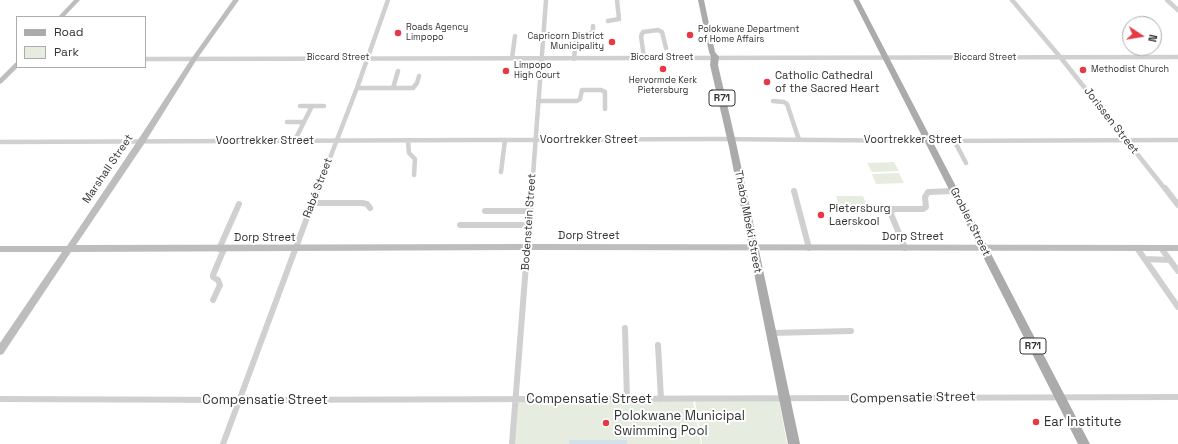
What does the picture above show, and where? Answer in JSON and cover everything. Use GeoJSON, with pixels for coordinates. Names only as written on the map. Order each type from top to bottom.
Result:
{"type":"FeatureCollection","features":[{"type":"Feature","properties":{"kind":"main road","name":"Thabo Mbeki Street"},"geometry":{"type":"LineString","coordinates":[[701,0],[712,52],[715,57],[714,64],[794,444]]}},
{"type":"Feature","properties":{"kind":"main road","name":"Grobler Street"},"geometry":{"type":"LineString","coordinates":[[856,0],[1084,444]]}},
{"type":"Feature","properties":{"kind":"street"},"geometry":{"type":"LineString","coordinates":[[62,16],[77,0]]}},
{"type":"Feature","properties":{"kind":"street","name":"Marshall Street"},"geometry":{"type":"LineString","coordinates":[[0,351],[68,248],[141,142],[194,59],[236,0]]}},
{"type":"Feature","properties":{"kind":"street","name":"Rabé Street"},"geometry":{"type":"LineString","coordinates":[[223,444],[357,88],[388,0]]}},
{"type":"Feature","properties":{"kind":"street","name":"Bodenstein Street"},"geometry":{"type":"LineString","coordinates":[[512,444],[534,140],[546,0]]}},
{"type":"Feature","properties":{"kind":"street"},"geometry":{"type":"LineString","coordinates":[[608,21],[620,19],[617,0]]}},
{"type":"Feature","properties":{"kind":"street","name":"Jorissen Street"},"geometry":{"type":"LineString","coordinates":[[1012,0],[1061,58],[1125,140],[1178,204]]}},
{"type":"Feature","properties":{"kind":"street"},"geometry":{"type":"LineString","coordinates":[[1167,0],[1178,10]]}},
{"type":"Feature","properties":{"kind":"street"},"geometry":{"type":"LineString","coordinates":[[574,59],[576,38],[579,35],[593,33],[593,26]]}},
{"type":"Feature","properties":{"kind":"street"},"geometry":{"type":"LineString","coordinates":[[644,58],[641,36],[643,32],[658,30],[662,32],[666,48]]}},
{"type":"Feature","properties":{"kind":"street"},"geometry":{"type":"LineString","coordinates":[[512,58],[515,36]]}},
{"type":"Feature","properties":{"kind":"street","name":"Biccard Street"},"geometry":{"type":"LineString","coordinates":[[146,59],[1178,57]]}},
{"type":"Feature","properties":{"kind":"street"},"geometry":{"type":"LineString","coordinates":[[0,82],[16,65]]}},
{"type":"Feature","properties":{"kind":"street"},"geometry":{"type":"LineString","coordinates":[[393,88],[398,71]]}},
{"type":"Feature","properties":{"kind":"street"},"geometry":{"type":"LineString","coordinates":[[357,88],[413,88],[417,83],[419,76]]}},
{"type":"Feature","properties":{"kind":"street"},"geometry":{"type":"LineString","coordinates":[[538,101],[577,101],[580,99],[582,90],[601,90],[605,92],[605,109]]}},
{"type":"Feature","properties":{"kind":"street"},"geometry":{"type":"LineString","coordinates":[[773,101],[784,102],[787,104],[799,140]]}},
{"type":"Feature","properties":{"kind":"street"},"geometry":{"type":"LineString","coordinates":[[300,106],[324,106]]}},
{"type":"Feature","properties":{"kind":"street"},"geometry":{"type":"LineString","coordinates":[[295,140],[312,106]]}},
{"type":"Feature","properties":{"kind":"street"},"geometry":{"type":"LineString","coordinates":[[287,122],[304,122]]}},
{"type":"Feature","properties":{"kind":"street","name":"Voortrekker Street"},"geometry":{"type":"LineString","coordinates":[[0,142],[731,139],[928,141],[1178,140]]}},
{"type":"Feature","properties":{"kind":"street"},"geometry":{"type":"LineString","coordinates":[[408,140],[409,152],[415,159],[414,175]]}},
{"type":"Feature","properties":{"kind":"street"},"geometry":{"type":"LineString","coordinates":[[501,172],[505,140]]}},
{"type":"Feature","properties":{"kind":"street"},"geometry":{"type":"LineString","coordinates":[[954,140],[966,164]]}},
{"type":"Feature","properties":{"kind":"street"},"geometry":{"type":"LineString","coordinates":[[904,248],[891,214],[892,209],[923,209],[926,207],[926,197],[928,192],[953,190]]}},
{"type":"Feature","properties":{"kind":"street"},"geometry":{"type":"LineString","coordinates":[[794,191],[810,248]]}},
{"type":"Feature","properties":{"kind":"street"},"geometry":{"type":"LineString","coordinates":[[313,203],[362,203],[367,204],[370,208]]}},
{"type":"Feature","properties":{"kind":"street"},"geometry":{"type":"LineString","coordinates":[[213,300],[220,285],[213,275],[221,249],[239,204]]}},
{"type":"Feature","properties":{"kind":"street"},"geometry":{"type":"LineString","coordinates":[[486,211],[530,211]]}},
{"type":"Feature","properties":{"kind":"street"},"geometry":{"type":"LineString","coordinates":[[460,225],[529,225]]}},
{"type":"Feature","properties":{"kind":"street","name":"Dorp Street"},"geometry":{"type":"LineString","coordinates":[[0,249],[527,247],[1178,248]]}},
{"type":"Feature","properties":{"kind":"street"},"geometry":{"type":"LineString","coordinates":[[1137,248],[1178,307]]}},
{"type":"Feature","properties":{"kind":"street"},"geometry":{"type":"LineString","coordinates":[[1161,248],[1178,271]]}},
{"type":"Feature","properties":{"kind":"street"},"geometry":{"type":"LineString","coordinates":[[1145,259],[1170,260]]}},
{"type":"Feature","properties":{"kind":"street"},"geometry":{"type":"LineString","coordinates":[[625,328],[627,400]]}},
{"type":"Feature","properties":{"kind":"street"},"geometry":{"type":"LineString","coordinates":[[771,333],[851,331]]}},
{"type":"Feature","properties":{"kind":"street"},"geometry":{"type":"LineString","coordinates":[[658,345],[660,399]]}},
{"type":"Feature","properties":{"kind":"street","name":"Compensatie Street"},"geometry":{"type":"LineString","coordinates":[[0,399],[627,400],[1178,397]]}},
{"type":"Feature","properties":{"kind":"green space"},"geometry":{"type":"Polygon","coordinates":[[[894,162],[899,171],[872,172],[867,163],[894,162]]]}},
{"type":"Feature","properties":{"kind":"green space"},"geometry":{"type":"Polygon","coordinates":[[[899,173],[904,183],[876,184],[872,174],[899,173]]]}},
{"type":"Feature","properties":{"kind":"green space"},"geometry":{"type":"Polygon","coordinates":[[[836,196],[863,196],[869,210],[841,211],[836,196]]]}},
{"type":"Feature","properties":{"kind":"green space"},"geometry":{"type":"Polygon","coordinates":[[[779,400],[787,444],[702,444],[695,401],[779,400]]]}},
{"type":"Feature","properties":{"kind":"green space","name":"Polokwane Municipal Swimming Pool"},"geometry":{"type":"Polygon","coordinates":[[[693,401],[701,444],[514,444],[517,402],[693,401]]]}},
{"type":"Feature","properties":{"kind":"water"},"geometry":{"type":"Polygon","coordinates":[[[569,440],[627,440],[627,444],[569,444],[569,440]]]}},
{"type":"Feature","properties":{"kind":"place","name":"Roads Agency Limpopo"},"geometry":{"type":"Point","coordinates":[398,33]}},
{"type":"Feature","properties":{"kind":"place","name":"Polokwane Department of Home Affairs"},"geometry":{"type":"Point","coordinates":[690,35]}},
{"type":"Feature","properties":{"kind":"place","name":"Capricorn District Municipality"},"geometry":{"type":"Point","coordinates":[612,42]}},
{"type":"Feature","properties":{"kind":"place","name":"Hervormde Kerk Pietersburg"},"geometry":{"type":"Point","coordinates":[663,69]}},
{"type":"Feature","properties":{"kind":"place","name":"Methodist Church"},"geometry":{"type":"Point","coordinates":[1083,70]}},
{"type":"Feature","properties":{"kind":"place","name":"Limpopo High Court"},"geometry":{"type":"Point","coordinates":[506,71]}},
{"type":"Feature","properties":{"kind":"place","name":"Catholic Cathedral of the Sacred Heart"},"geometry":{"type":"Point","coordinates":[767,82]}},
{"type":"Feature","properties":{"kind":"place","name":"Pietersburg Laerskool"},"geometry":{"type":"Point","coordinates":[821,215]}},
{"type":"Feature","properties":{"kind":"place","name":"Ear Institute"},"geometry":{"type":"Point","coordinates":[1036,422]}},
{"type":"Feature","properties":{"kind":"place","name":"Polokwane Municipal Swimming Pool"},"geometry":{"type":"Point","coordinates":[606,423]}}]}
